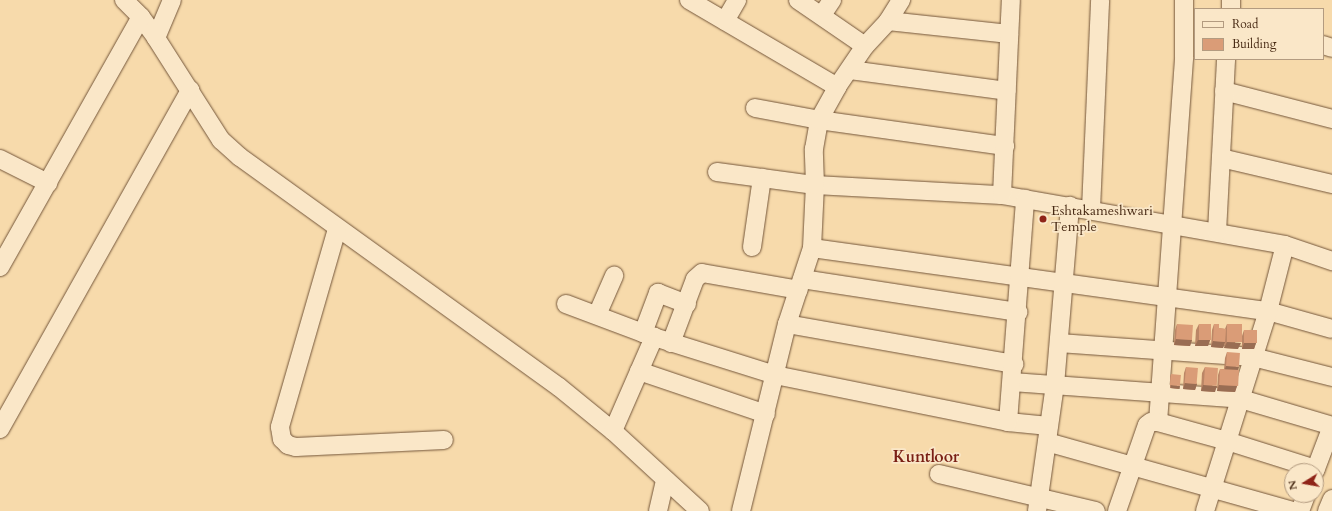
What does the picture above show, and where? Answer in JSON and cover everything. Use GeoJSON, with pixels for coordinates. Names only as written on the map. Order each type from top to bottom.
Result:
{"type":"FeatureCollection","features":[{"type":"Feature","properties":{"kind":"street"},"geometry":{"type":"LineString","coordinates":[[124,0],[141,17],[156,38],[221,140],[240,157],[337,229],[559,387],[614,431],[665,481],[700,511]]}},
{"type":"Feature","properties":{"kind":"street"},"geometry":{"type":"LineString","coordinates":[[156,38],[172,0]]}},
{"type":"Feature","properties":{"kind":"street"},"geometry":{"type":"LineString","coordinates":[[689,0],[836,87]]}},
{"type":"Feature","properties":{"kind":"street"},"geometry":{"type":"LineString","coordinates":[[725,21],[737,0]]}},
{"type":"Feature","properties":{"kind":"street"},"geometry":{"type":"LineString","coordinates":[[798,0],[822,15],[865,46]]}},
{"type":"Feature","properties":{"kind":"street"},"geometry":{"type":"LineString","coordinates":[[822,15],[832,0]]}},
{"type":"Feature","properties":{"kind":"street"},"geometry":{"type":"LineString","coordinates":[[741,511],[787,324],[812,248],[815,185],[814,149],[819,120],[836,87],[850,70],[865,46],[888,21],[901,0]]}},
{"type":"Feature","properties":{"kind":"street"},"geometry":{"type":"LineString","coordinates":[[1002,195],[1011,0]]}},
{"type":"Feature","properties":{"kind":"street"},"geometry":{"type":"LineString","coordinates":[[1091,209],[1100,0]]}},
{"type":"Feature","properties":{"kind":"street"},"geometry":{"type":"LineString","coordinates":[[1158,422],[1174,224],[1184,56],[1184,0]]}},
{"type":"Feature","properties":{"kind":"street"},"geometry":{"type":"LineString","coordinates":[[0,267],[141,17]]}},
{"type":"Feature","properties":{"kind":"street"},"geometry":{"type":"LineString","coordinates":[[888,21],[1009,34]]}},
{"type":"Feature","properties":{"kind":"street"},"geometry":{"type":"LineString","coordinates":[[1218,232],[1226,60]]}},
{"type":"Feature","properties":{"kind":"street"},"geometry":{"type":"LineString","coordinates":[[850,70],[1006,90]]}},
{"type":"Feature","properties":{"kind":"street"},"geometry":{"type":"LineString","coordinates":[[0,429],[190,90]]}},
{"type":"Feature","properties":{"kind":"street"},"geometry":{"type":"LineString","coordinates":[[1224,91],[1332,119]]}},
{"type":"Feature","properties":{"kind":"street"},"geometry":{"type":"LineString","coordinates":[[755,108],[819,120],[1005,146]]}},
{"type":"Feature","properties":{"kind":"street"},"geometry":{"type":"LineString","coordinates":[[1221,158],[1332,184]]}},
{"type":"Feature","properties":{"kind":"street"},"geometry":{"type":"LineString","coordinates":[[0,159],[48,183]]}},
{"type":"Feature","properties":{"kind":"street"},"geometry":{"type":"LineString","coordinates":[[717,172],[815,185],[1002,195],[1091,209],[1285,245],[1332,261]]}},
{"type":"Feature","properties":{"kind":"street"},"geometry":{"type":"LineString","coordinates":[[752,247],[762,178]]}},
{"type":"Feature","properties":{"kind":"street"},"geometry":{"type":"LineString","coordinates":[[1008,422],[1018,312],[1025,199]]}},
{"type":"Feature","properties":{"kind":"street"},"geometry":{"type":"LineString","coordinates":[[1039,504],[1055,385],[1062,282],[1070,206]]}},
{"type":"Feature","properties":{"kind":"street"},"geometry":{"type":"LineString","coordinates":[[337,229],[280,427],[282,439],[288,445],[296,447],[444,440]]}},
{"type":"Feature","properties":{"kind":"street"},"geometry":{"type":"LineString","coordinates":[[1205,511],[1268,311],[1285,245]]}},
{"type":"Feature","properties":{"kind":"street"},"geometry":{"type":"LineString","coordinates":[[812,248],[1020,278],[1062,282],[1167,299],[1268,311],[1332,329]]}},
{"type":"Feature","properties":{"kind":"street"},"geometry":{"type":"LineString","coordinates":[[671,343],[687,304],[695,279],[702,273],[1018,312]]}},
{"type":"Feature","properties":{"kind":"street"},"geometry":{"type":"LineString","coordinates":[[597,315],[614,276]]}},
{"type":"Feature","properties":{"kind":"street"},"geometry":{"type":"LineString","coordinates":[[614,431],[639,371],[658,293],[687,304]]}},
{"type":"Feature","properties":{"kind":"street"},"geometry":{"type":"LineString","coordinates":[[566,304],[671,343],[775,376],[1008,422],[1048,434],[1132,465],[1292,511]]}},
{"type":"Feature","properties":{"kind":"street"},"geometry":{"type":"LineString","coordinates":[[787,324],[1014,364]]}},
{"type":"Feature","properties":{"kind":"street"},"geometry":{"type":"LineString","coordinates":[[1059,343],[1253,357],[1332,377]]}},
{"type":"Feature","properties":{"kind":"street"},"geometry":{"type":"LineString","coordinates":[[639,371],[766,414]]}},
{"type":"Feature","properties":{"kind":"street"},"geometry":{"type":"LineString","coordinates":[[1012,382],[1241,399],[1332,426],[1319,463]]}},
{"type":"Feature","properties":{"kind":"street"},"geometry":{"type":"LineString","coordinates":[[1117,511],[1146,425],[1158,422],[1227,441],[1295,463]]}},
{"type":"Feature","properties":{"kind":"street"},"geometry":{"type":"LineString","coordinates":[[939,474],[1039,504],[1096,511]]}},
{"type":"Feature","properties":{"kind":"street"},"geometry":{"type":"LineString","coordinates":[[658,511],[665,481]]}},
{"type":"Feature","properties":{"kind":"street"},"geometry":{"type":"LineString","coordinates":[[1327,511],[1332,499]]}},
{"type":"Feature","properties":{"kind":"building"},"geometry":{"type":"Polygon","coordinates":[[[1177,324],[1193,325],[1192,340],[1176,339],[1177,324]]]}},
{"type":"Feature","properties":{"kind":"building"},"geometry":{"type":"Polygon","coordinates":[[[1199,324],[1211,324],[1211,340],[1199,340],[1199,324]]]}},
{"type":"Feature","properties":{"kind":"building"},"geometry":{"type":"Polygon","coordinates":[[[1214,324],[1219,324],[1219,328],[1226,329],[1225,342],[1213,341],[1214,324]]]}},
{"type":"Feature","properties":{"kind":"building"},"geometry":{"type":"Polygon","coordinates":[[[1227,324],[1242,324],[1242,342],[1227,342],[1227,324]]]}},
{"type":"Feature","properties":{"kind":"building"},"geometry":{"type":"Polygon","coordinates":[[[1244,330],[1257,330],[1257,343],[1244,343],[1244,330]]]}},
{"type":"Feature","properties":{"kind":"building"},"geometry":{"type":"Polygon","coordinates":[[[1227,352],[1240,353],[1239,367],[1226,366],[1227,352]]]}},
{"type":"Feature","properties":{"kind":"building"},"geometry":{"type":"Polygon","coordinates":[[[1186,367],[1198,368],[1197,384],[1185,383],[1186,367]]]}},
{"type":"Feature","properties":{"kind":"building"},"geometry":{"type":"Polygon","coordinates":[[[1205,367],[1218,368],[1217,386],[1204,385],[1205,367]]]}},
{"type":"Feature","properties":{"kind":"building"},"geometry":{"type":"Polygon","coordinates":[[[1220,369],[1239,370],[1238,386],[1219,385],[1220,369]]]}},
{"type":"Feature","properties":{"kind":"building"},"geometry":{"type":"Polygon","coordinates":[[[1171,374],[1181,375],[1180,386],[1170,385],[1171,374]]]}},
{"type":"Feature","properties":{"kind":"place","name":"Eshtakameshwari Temple"},"geometry":{"type":"Point","coordinates":[1043,219]}},
{"type":"Feature","properties":{"kind":"district","name":"Kuntloor"},"geometry":{"type":"Point","coordinates":[926,457]}}]}
